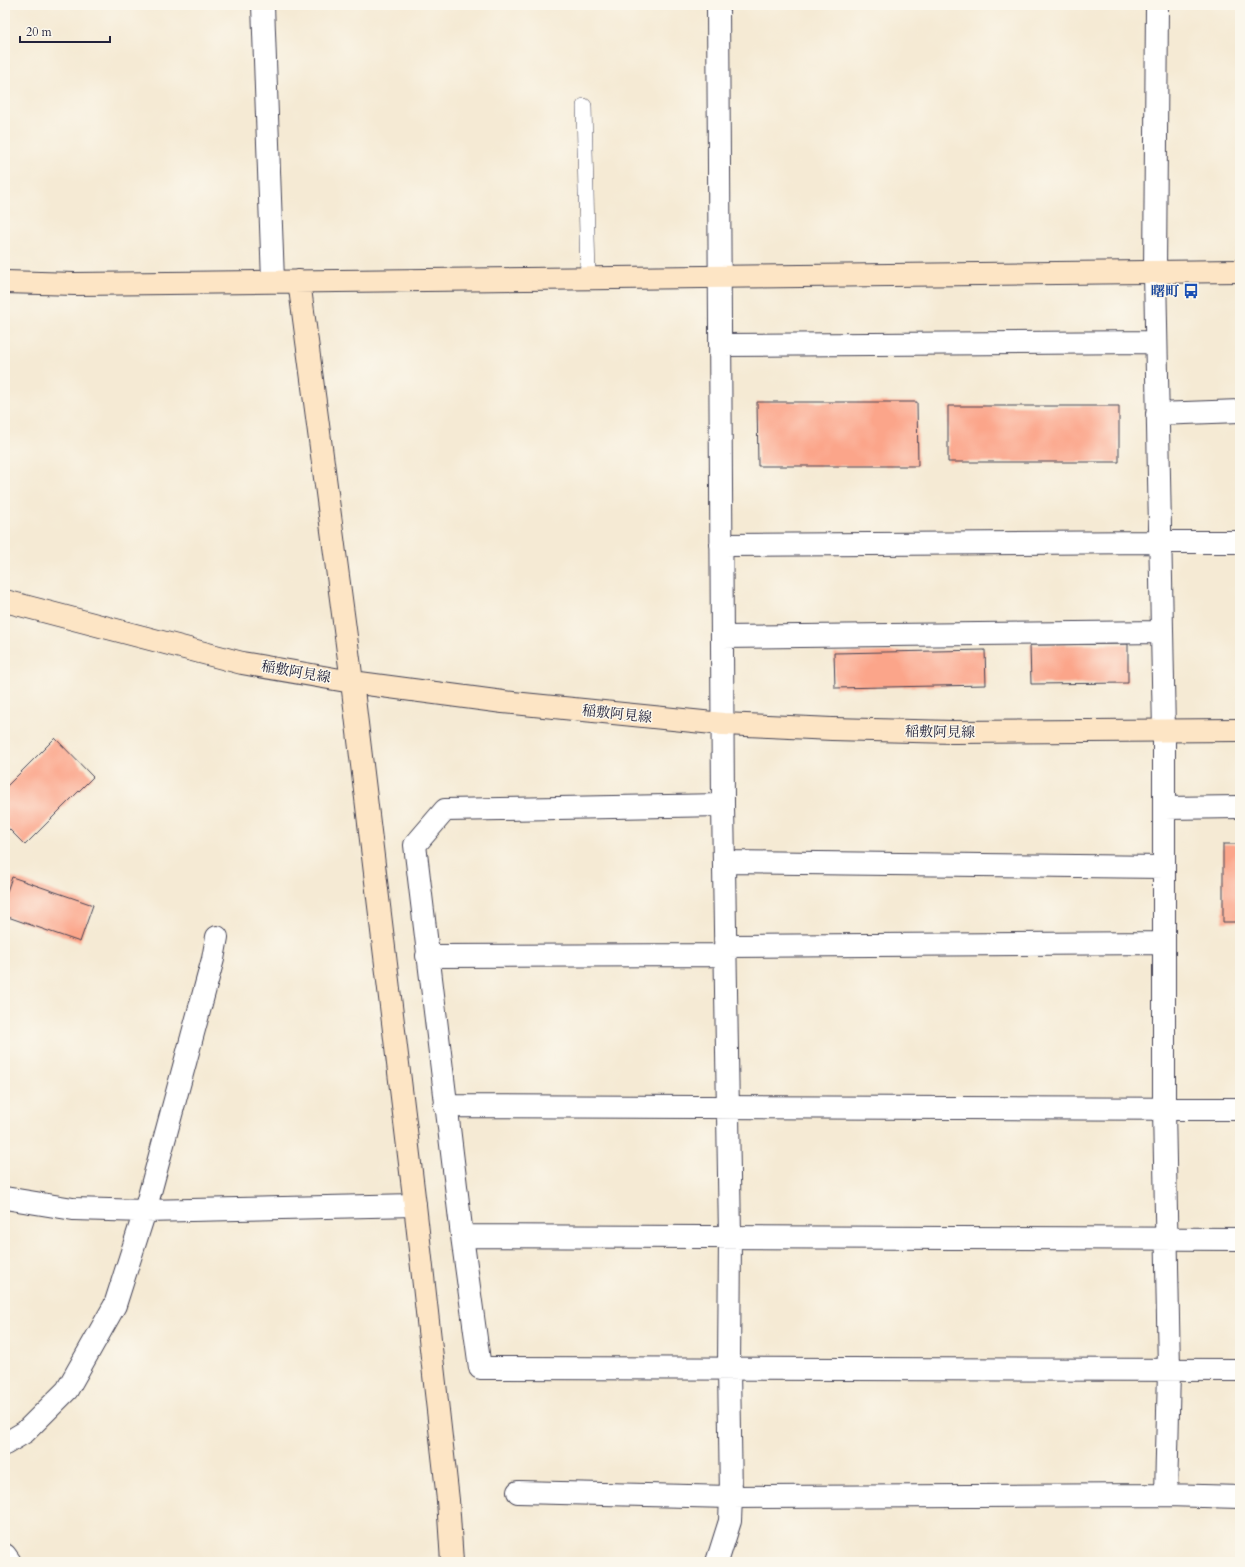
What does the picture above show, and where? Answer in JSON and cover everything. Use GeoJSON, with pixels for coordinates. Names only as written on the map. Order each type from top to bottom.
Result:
{"type":"FeatureCollection","features":[{"type":"Feature","properties":{"kind":"street"},"geometry":{"type":"LineString","coordinates":[[263,5],[273,281]]}},
{"type":"Feature","properties":{"kind":"street"},"geometry":{"type":"LineString","coordinates":[[718,5],[723,805],[730,1237],[729,1368],[731,1497],[730,1522],[718,1562]]}},
{"type":"Feature","properties":{"kind":"street"},"geometry":{"type":"LineString","coordinates":[[1156,5],[1155,273],[1164,732],[1164,1109],[1169,1370],[1166,1495]]}},
{"type":"Feature","properties":{"kind":"street"},"geometry":{"type":"LineString","coordinates":[[5,282],[75,284],[1240,271]]}},
{"type":"Feature","properties":{"kind":"street"},"geometry":{"type":"LineString","coordinates":[[299,281],[352,682],[415,1205],[448,1500],[452,1562]]}},
{"type":"Feature","properties":{"kind":"street"},"geometry":{"type":"LineString","coordinates":[[720,345],[1156,342]]}},
{"type":"Feature","properties":{"kind":"street"},"geometry":{"type":"LineString","coordinates":[[1157,414],[1240,411]]}},
{"type":"Feature","properties":{"kind":"street"},"geometry":{"type":"LineString","coordinates":[[721,545],[1240,542]]}},
{"type":"Feature","properties":{"kind":"street","name":"稲敷阿見線"},"geometry":{"type":"LineString","coordinates":[[5,600],[242,663],[352,682],[503,702],[723,724],[953,732],[1164,732],[1240,730]]}},
{"type":"Feature","properties":{"kind":"street"},"geometry":{"type":"LineString","coordinates":[[722,637],[1162,632]]}},
{"type":"Feature","properties":{"kind":"street"},"geometry":{"type":"LineString","coordinates":[[723,805],[445,810],[415,845],[445,1106],[480,1368],[1240,1370]]}},
{"type":"Feature","properties":{"kind":"street"},"geometry":{"type":"LineString","coordinates":[[1164,808],[1240,807]]}},
{"type":"Feature","properties":{"kind":"street"},"geometry":{"type":"LineString","coordinates":[[724,862],[1164,866]]}},
{"type":"Feature","properties":{"kind":"street"},"geometry":{"type":"LineString","coordinates":[[5,1444],[25,1432],[67,1390],[115,1305],[144,1211],[213,959],[217,937]]}},
{"type":"Feature","properties":{"kind":"street"},"geometry":{"type":"LineString","coordinates":[[427,956],[1164,943]]}},
{"type":"Feature","properties":{"kind":"street"},"geometry":{"type":"LineString","coordinates":[[445,1106],[1240,1109]]}},
{"type":"Feature","properties":{"kind":"street"},"geometry":{"type":"LineString","coordinates":[[5,1198],[73,1209],[144,1211],[415,1205]]}},
{"type":"Feature","properties":{"kind":"street"},"geometry":{"type":"LineString","coordinates":[[462,1236],[1240,1238]]}},
{"type":"Feature","properties":{"kind":"street"},"geometry":{"type":"LineString","coordinates":[[518,1492],[731,1497],[1166,1495],[1240,1497]]}},
{"type":"Feature","properties":{"kind":"street"},"geometry":{"type":"LineString","coordinates":[[5,1555],[10,1562]]}},
{"type":"Feature","properties":{"kind":"lane"},"geometry":{"type":"LineString","coordinates":[[584,106],[588,278]]}},
{"type":"Feature","properties":{"kind":"building"},"geometry":{"type":"Polygon","coordinates":[[[757,402],[917,402],[918,466],[758,466],[757,402]]]}},
{"type":"Feature","properties":{"kind":"building"},"geometry":{"type":"Polygon","coordinates":[[[948,406],[1119,406],[1119,462],[948,462],[948,406]]]}},
{"type":"Feature","properties":{"kind":"building"},"geometry":{"type":"Polygon","coordinates":[[[1128,644],[1128,683],[1031,684],[1030,645],[1128,644]]]}},
{"type":"Feature","properties":{"kind":"building"},"geometry":{"type":"Polygon","coordinates":[[[985,650],[986,685],[835,688],[834,653],[985,650]]]}},
{"type":"Feature","properties":{"kind":"building"},"geometry":{"type":"Polygon","coordinates":[[[55,738],[93,777],[25,845],[5,825],[5,788],[55,738]]]}},
{"type":"Feature","properties":{"kind":"building"},"geometry":{"type":"Polygon","coordinates":[[[1223,844],[1240,844],[1240,922],[1223,922],[1223,844]]]}},
{"type":"Feature","properties":{"kind":"building"},"geometry":{"type":"Polygon","coordinates":[[[12,877],[93,905],[80,942],[5,916],[5,897],[12,877]]]}},
{"type":"Feature","properties":{"kind":"place","name":"曙町"},"geometry":{"type":"Point","coordinates":[1191,291]}}]}
